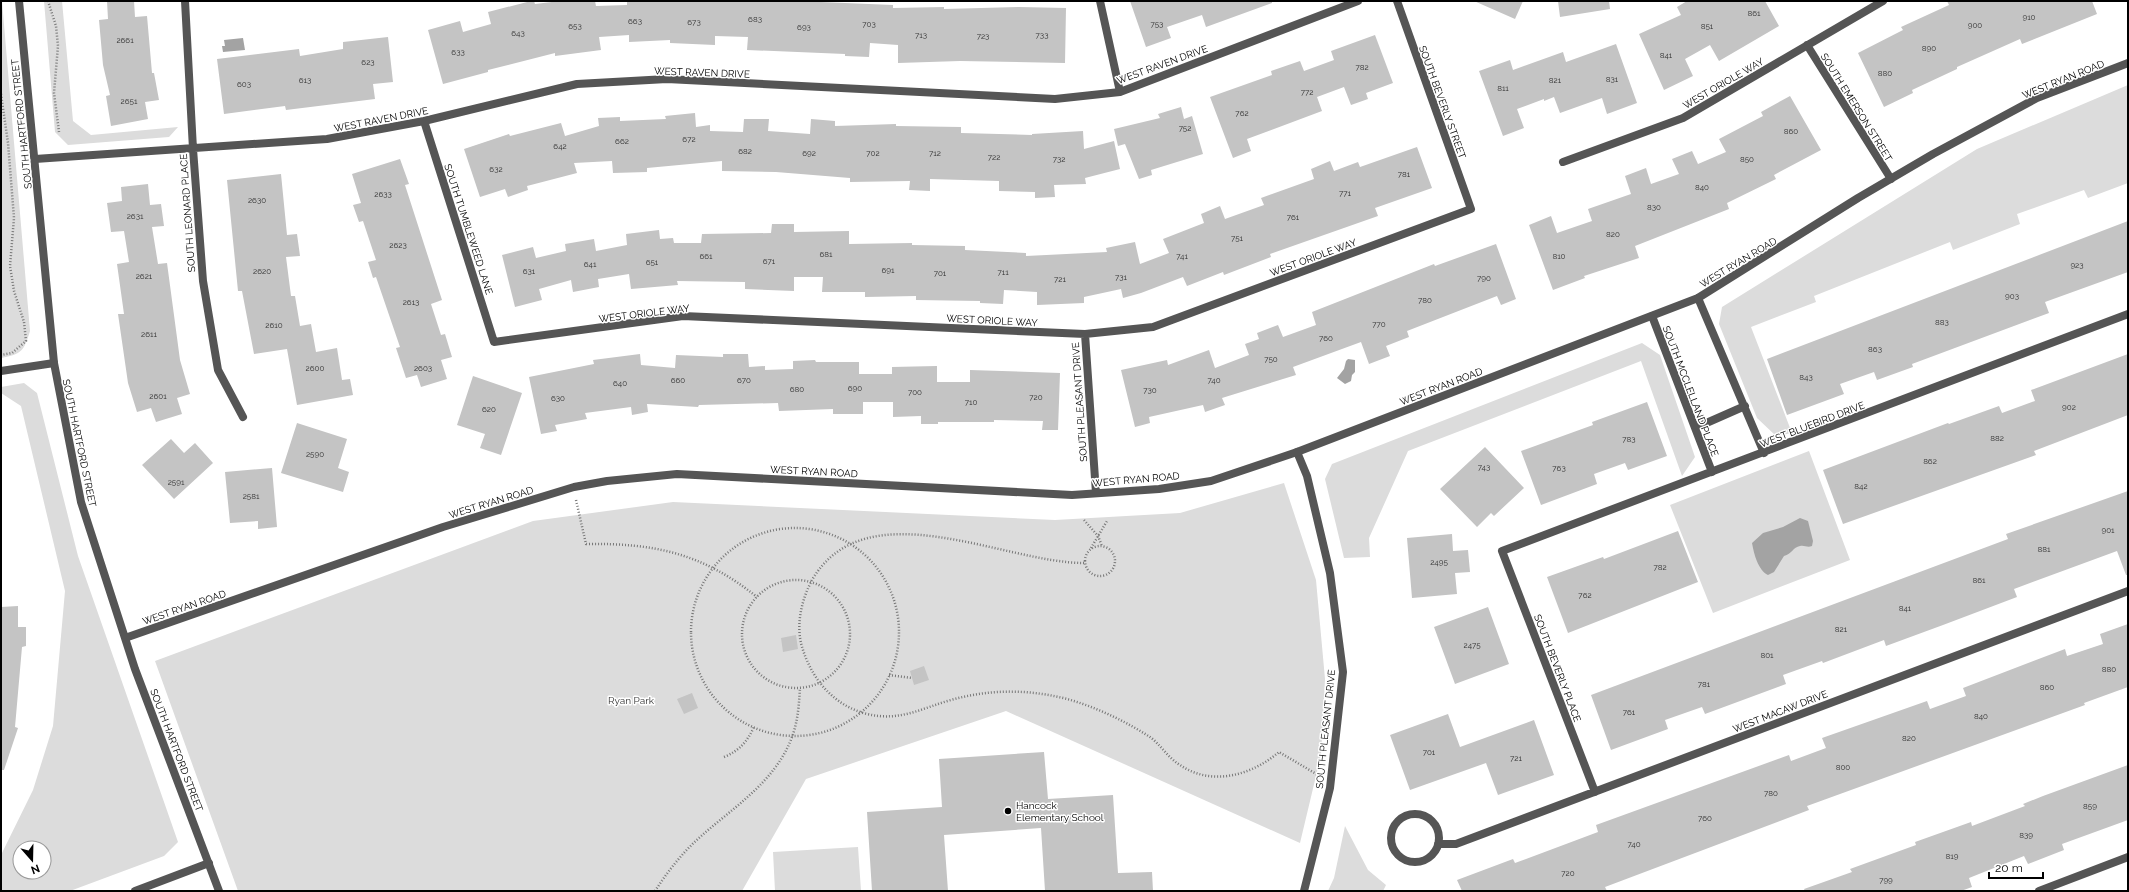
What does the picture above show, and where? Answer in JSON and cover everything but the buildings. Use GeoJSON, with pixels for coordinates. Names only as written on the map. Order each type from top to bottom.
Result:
{"type":"FeatureCollection","features":[{"type":"Feature","properties":{"kind":"street","name":"SOUTH HARTFORD STREET"},"geometry":{"type":"LineString","coordinates":[[19,1],[54,363],[81,502],[125,638],[219,891]]}},
{"type":"Feature","properties":{"kind":"street","name":"SOUTH LEONARD PLACE"},"geometry":{"type":"LineString","coordinates":[[185,1],[193,149],[203,281],[218,370],[243,417]]}},
{"type":"Feature","properties":{"kind":"street"},"geometry":{"type":"LineString","coordinates":[[1100,1],[1120,92]]}},
{"type":"Feature","properties":{"kind":"street","name":"WEST RAVEN DRIVE"},"geometry":{"type":"LineString","coordinates":[[35,159],[328,139],[424,121],[577,84],[667,79],[1055,99],[1120,92],[1358,1]]}},
{"type":"Feature","properties":{"kind":"street","name":"SOUTH BEVERLY STREET"},"geometry":{"type":"LineString","coordinates":[[1397,1],[1471,209]]}},
{"type":"Feature","properties":{"kind":"street","name":"WEST ORIOLE WAY"},"geometry":{"type":"LineString","coordinates":[[1563,162],[1683,118],[1807,44],[1883,1]]}},
{"type":"Feature","properties":{"kind":"street","name":"SOUTH EMERSON STREET"},"geometry":{"type":"LineString","coordinates":[[1807,44],[1891,179]]}},
{"type":"Feature","properties":{"kind":"street","name":"WEST RYAN ROAD"},"geometry":{"type":"LineString","coordinates":[[125,638],[444,527],[574,487],[607,481],[677,474],[1072,495],[1159,489],[1211,481],[1297,452],[1698,298],[1891,179],[2037,98],[2128,63]]}},
{"type":"Feature","properties":{"kind":"street","name":"SOUTH TUMBLEWEED LANE"},"geometry":{"type":"LineString","coordinates":[[424,121],[494,342]]}},
{"type":"Feature","properties":{"kind":"street","name":"WEST ORIOLE WAY"},"geometry":{"type":"LineString","coordinates":[[494,342],[683,316],[1084,334],[1153,327],[1471,209]]}},
{"type":"Feature","properties":{"kind":"street"},"geometry":{"type":"LineString","coordinates":[[1698,298],[1764,453]]}},
{"type":"Feature","properties":{"kind":"street","name":"WEST BLUEBIRD DRIVE"},"geometry":{"type":"LineString","coordinates":[[1502,551],[2128,314]]}},
{"type":"Feature","properties":{"kind":"street","name":"SOUTH MCCLELLAND PLACE"},"geometry":{"type":"LineString","coordinates":[[1652,316],[1712,472]]}},
{"type":"Feature","properties":{"kind":"street","name":"SOUTH PLEASANT DRIVE"},"geometry":{"type":"LineString","coordinates":[[1084,334],[1096,493]]}},
{"type":"Feature","properties":{"kind":"street"},"geometry":{"type":"LineString","coordinates":[[1,371],[54,363]]}},
{"type":"Feature","properties":{"kind":"street"},"geometry":{"type":"LineString","coordinates":[[1695,428],[1745,406]]}},
{"type":"Feature","properties":{"kind":"street","name":"SOUTH PLEASANT DRIVE"},"geometry":{"type":"LineString","coordinates":[[1297,452],[1307,476],[1330,572],[1343,672],[1331,782],[1304,891]]}},
{"type":"Feature","properties":{"kind":"street","name":"SOUTH BEVERLY PLACE"},"geometry":{"type":"LineString","coordinates":[[1502,551],[1595,792]]}},
{"type":"Feature","properties":{"kind":"street","name":"WEST MACAW DRIVE"},"geometry":{"type":"LineString","coordinates":[[1438,844],[1456,844],[2128,591]]}},
{"type":"Feature","properties":{"kind":"street"},"geometry":{"type":"LineString","coordinates":[[1409,814],[1418,814],[1427,817],[1434,823],[1438,830],[1438,844],[1431,855],[1424,860],[1415,862],[1407,860],[1399,856],[1393,849],[1391,832],[1395,824],[1401,818],[1409,814]]}},
{"type":"Feature","properties":{"kind":"street"},"geometry":{"type":"LineString","coordinates":[[2039,891],[2128,857]]}},
{"type":"Feature","properties":{"kind":"street"},"geometry":{"type":"LineString","coordinates":[[135,891],[209,863]]}},
{"type":"Feature","properties":{"kind":"path"},"geometry":{"type":"LineString","coordinates":[[48,1],[56,26],[58,46],[54,93],[59,132]]}},
{"type":"Feature","properties":{"kind":"path"},"geometry":{"type":"LineString","coordinates":[[1,94],[8,143],[14,218],[10,266],[14,291],[24,322],[26,342],[12,353],[1,355]]}},
{"type":"Feature","properties":{"kind":"path"},"geometry":{"type":"LineString","coordinates":[[574,487],[586,544],[636,545],[672,551],[735,580],[757,597]]}},
{"type":"Feature","properties":{"kind":"path"},"geometry":{"type":"LineString","coordinates":[[1084,520],[1098,536],[1102,546]]}},
{"type":"Feature","properties":{"kind":"path"},"geometry":{"type":"LineString","coordinates":[[1091,548],[1102,546],[1112,551],[1115,562],[1110,572],[1106,576],[1094,576],[1090,573],[1084,563],[1087,552],[1107,521]]}},
{"type":"Feature","properties":{"kind":"path"},"geometry":{"type":"LineString","coordinates":[[791,528],[820,531],[851,545],[871,561],[888,585],[898,613],[899,643],[889,675],[876,697],[854,718],[828,731],[792,737],[769,734],[742,722],[718,704],[701,679],[692,651],[691,622],[694,607],[698,593],[712,569],[735,547],[762,534],[791,528]]}},
{"type":"Feature","properties":{"kind":"path"},"geometry":{"type":"LineString","coordinates":[[1084,563],[1056,561],[960,540],[919,535],[886,535],[861,540],[838,552],[819,570],[811,582],[806,592],[799,617],[800,643],[808,667],[823,688],[844,704],[868,714],[893,717],[919,712],[949,700],[982,692],[1015,690],[1043,694],[1069,700],[1103,712],[1133,727],[1152,739],[1178,764],[1195,773],[1218,778],[1244,773],[1267,762],[1280,752],[1331,782]]}},
{"type":"Feature","properties":{"kind":"path"},"geometry":{"type":"LineString","coordinates":[[794,580],[811,582],[824,588],[836,597],[845,610],[850,624],[850,640],[846,654],[838,668],[827,678],[800,688],[783,687],[769,681],[757,671],[748,659],[743,644],[742,629],[746,614],[757,597],[765,590],[779,583],[794,580]]}},
{"type":"Feature","properties":{"kind":"path"},"geometry":{"type":"LineString","coordinates":[[889,675],[912,678]]}},
{"type":"Feature","properties":{"kind":"path"},"geometry":{"type":"LineString","coordinates":[[655,891],[683,854],[766,780],[785,752],[792,737],[797,721],[800,688]]}},
{"type":"Feature","properties":{"kind":"path"},"geometry":{"type":"LineString","coordinates":[[724,757],[732,754],[746,743],[754,727]]}},
{"type":"Feature","properties":{"kind":"green space"},"geometry":{"type":"Polygon","coordinates":[[[2,1],[30,331],[24,347],[18,353],[1,358],[2,1]]]}},
{"type":"Feature","properties":{"kind":"green space"},"geometry":{"type":"Polygon","coordinates":[[[44,1],[62,1],[73,121],[91,135],[178,127],[169,137],[68,145],[55,132],[44,1]]]}},
{"type":"Feature","properties":{"kind":"green space"},"geometry":{"type":"Polygon","coordinates":[[[2128,85],[2128,183],[2088,198],[2084,190],[2017,214],[2020,224],[1953,250],[1950,242],[1814,296],[1816,302],[1751,327],[1792,433],[1776,436],[1757,418],[1719,324],[1722,307],[1977,149],[2128,85]]]}},
{"type":"Feature","properties":{"kind":"green space"},"geometry":{"type":"Polygon","coordinates":[[[1642,343],[1660,355],[1695,457],[1682,476],[1641,361],[1408,451],[1369,538],[1370,557],[1344,558],[1325,479],[1332,464],[1642,343]]]}},
{"type":"Feature","properties":{"kind":"green space"},"geometry":{"type":"Polygon","coordinates":[[[24,383],[37,393],[78,556],[178,842],[164,856],[70,891],[1,891],[1,855],[33,790],[53,726],[65,591],[21,406],[1,393],[1,387],[24,383]]]}},
{"type":"Feature","properties":{"kind":"green space"},"geometry":{"type":"Polygon","coordinates":[[[1809,451],[1850,560],[1713,613],[1670,505],[1809,451]]]}},
{"type":"Feature","properties":{"kind":"green space","name":"Ryan Park"},"geometry":{"type":"Polygon","coordinates":[[[1284,483],[1316,580],[1325,679],[1321,755],[1300,843],[1006,711],[806,779],[742,891],[238,891],[155,661],[533,521],[673,502],[1055,520],[1180,513],[1284,483]]]}},
{"type":"Feature","properties":{"kind":"green space"},"geometry":{"type":"Polygon","coordinates":[[[1345,826],[1368,870],[1386,885],[1383,891],[1328,891],[1334,878],[1345,826]]]}},
{"type":"Feature","properties":{"kind":"green space"},"geometry":{"type":"Polygon","coordinates":[[[858,847],[861,891],[775,891],[773,852],[858,847]]]}},
{"type":"Feature","properties":{"kind":"shaded area"},"geometry":{"type":"Polygon","coordinates":[[[243,38],[245,50],[223,52],[222,46],[225,46],[224,40],[243,38]]]}},
{"type":"Feature","properties":{"kind":"shaded area"},"geometry":{"type":"Polygon","coordinates":[[[1348,359],[1355,360],[1355,372],[1352,375],[1351,381],[1345,384],[1337,378],[1344,369],[1348,359]]]}},
{"type":"Feature","properties":{"kind":"shaded area"},"geometry":{"type":"Polygon","coordinates":[[[1800,518],[1808,521],[1813,541],[1812,546],[1802,546],[1796,548],[1784,556],[1774,572],[1768,575],[1759,566],[1755,557],[1752,543],[1763,533],[1783,527],[1800,518]]]}},
{"type":"Feature","properties":{"kind":"place","name":"Hancock Elementary School"},"geometry":{"type":"Point","coordinates":[1008,811]}}]}
